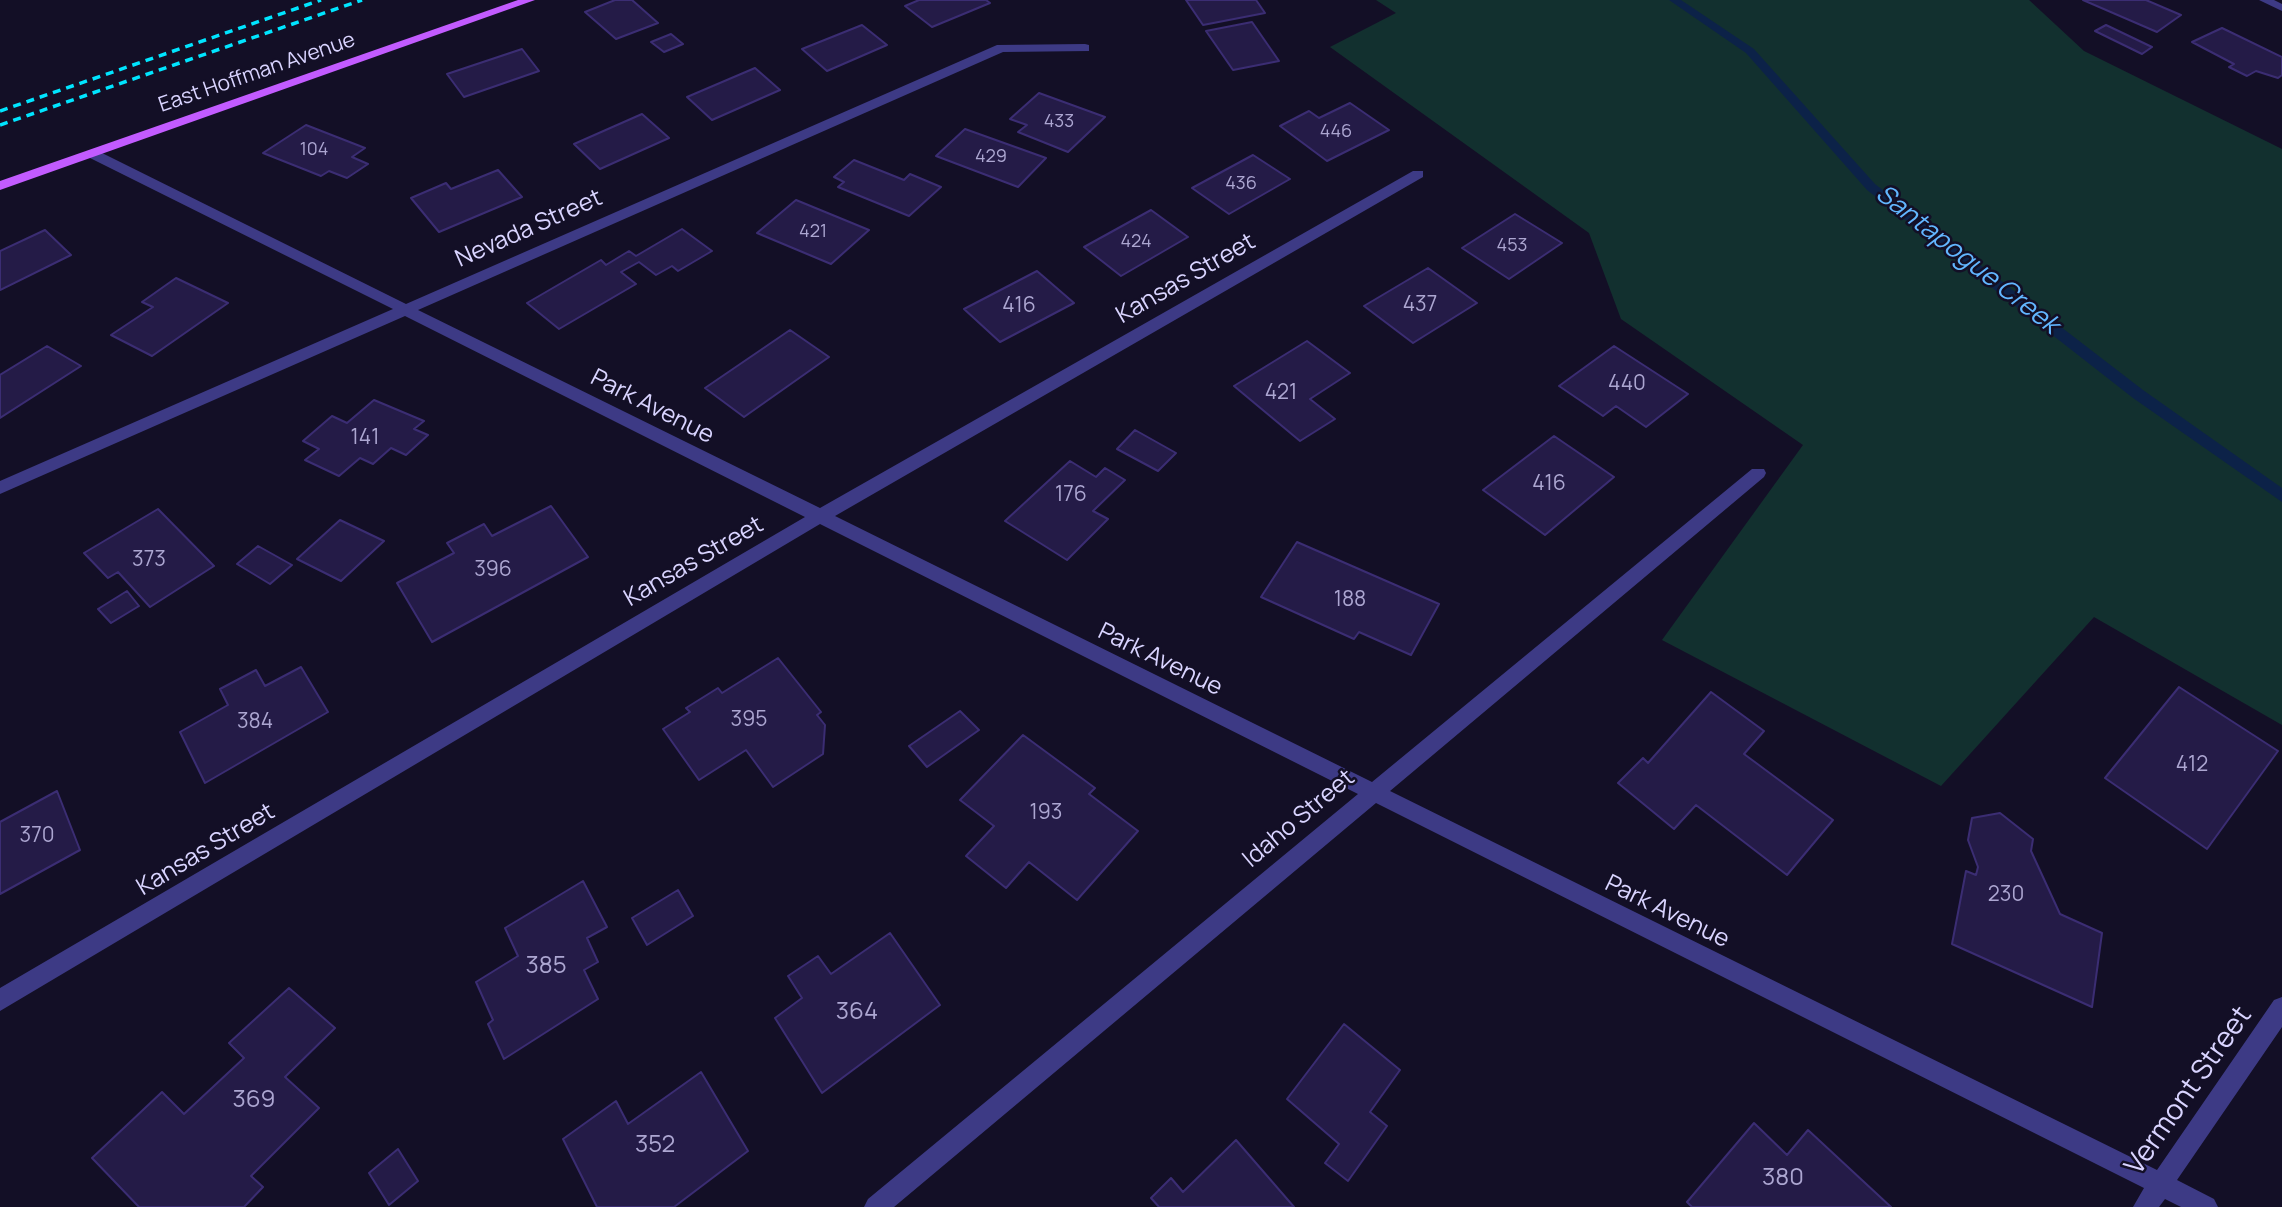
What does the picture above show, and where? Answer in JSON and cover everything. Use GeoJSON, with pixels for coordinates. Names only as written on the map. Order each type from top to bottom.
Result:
{"type":"FeatureCollection","features":[{"type":"Feature","properties":{"kind":"main road","name":"East Hoffman Avenue"},"geometry":{"type":"LineString","coordinates":[[0,187],[529,0]]}},
{"type":"Feature","properties":{"kind":"street","name":"Nevada Street"},"geometry":{"type":"LineString","coordinates":[[0,488],[1001,48],[1085,48]]}},
{"type":"Feature","properties":{"kind":"street","name":"Park Avenue"},"geometry":{"type":"LineString","coordinates":[[93,154],[818,518],[2206,1207]]}},
{"type":"Feature","properties":{"kind":"street","name":"Kansas Street"},"geometry":{"type":"LineString","coordinates":[[0,1000],[818,518],[1418,174]]}},
{"type":"Feature","properties":{"kind":"street","name":"Idaho Street"},"geometry":{"type":"LineString","coordinates":[[876,1207],[1758,473]]}},
{"type":"Feature","properties":{"kind":"street","name":"Vermont Street"},"geometry":{"type":"LineString","coordinates":[[2145,1207],[2282,1008]]}},
{"type":"Feature","properties":{"kind":"green space"},"geometry":{"type":"Polygon","coordinates":[[[1376,0],[2029,0],[2084,51],[2282,149],[2282,725],[2094,617],[1941,786],[1662,640],[1803,445],[1621,319],[1589,233],[1330,47],[1396,13],[1376,0]]]}},
{"type":"Feature","properties":{"kind":"building"},"geometry":{"type":"Polygon","coordinates":[[[615,0],[632,0],[658,23],[616,39],[585,12],[615,0]]]}},
{"type":"Feature","properties":{"kind":"building"},"geometry":{"type":"Polygon","coordinates":[[[919,0],[986,0],[990,3],[932,27],[905,6],[919,0]]]}},
{"type":"Feature","properties":{"kind":"building"},"geometry":{"type":"Polygon","coordinates":[[[1186,0],[1256,0],[1265,13],[1203,25],[1186,0]]]}},
{"type":"Feature","properties":{"kind":"building"},"geometry":{"type":"Polygon","coordinates":[[[2083,0],[2146,0],[2181,15],[2157,32],[2083,0]]]}},
{"type":"Feature","properties":{"kind":"building"},"geometry":{"type":"Polygon","coordinates":[[[1252,22],[1279,61],[1233,70],[1206,31],[1252,22]]]}},
{"type":"Feature","properties":{"kind":"building"},"geometry":{"type":"Polygon","coordinates":[[[862,25],[887,45],[827,71],[802,49],[862,25]]]}},
{"type":"Feature","properties":{"kind":"building"},"geometry":{"type":"Polygon","coordinates":[[[2106,25],[2152,47],[2142,54],[2095,31],[2106,25]]]}},
{"type":"Feature","properties":{"kind":"building"},"geometry":{"type":"Polygon","coordinates":[[[2222,28],[2282,57],[2282,75],[2278,78],[2256,71],[2247,76],[2229,67],[2234,64],[2192,42],[2222,28]]]}},
{"type":"Feature","properties":{"kind":"building"},"geometry":{"type":"Polygon","coordinates":[[[671,34],[683,44],[664,52],[651,42],[671,34]]]}},
{"type":"Feature","properties":{"kind":"building"},"geometry":{"type":"Polygon","coordinates":[[[522,49],[539,71],[464,97],[447,74],[522,49]]]}},
{"type":"Feature","properties":{"kind":"building"},"geometry":{"type":"Polygon","coordinates":[[[755,68],[780,90],[712,120],[687,97],[755,68]]]}},
{"type":"Feature","properties":{"kind":"building"},"geometry":{"type":"Polygon","coordinates":[[[1039,93],[1105,117],[1068,152],[1018,132],[1027,125],[1010,119],[1039,93]]]}},
{"type":"Feature","properties":{"kind":"building"},"geometry":{"type":"Polygon","coordinates":[[[1350,103],[1389,130],[1327,161],[1280,126],[1309,111],[1319,118],[1350,103]]]}},
{"type":"Feature","properties":{"kind":"building"},"geometry":{"type":"Polygon","coordinates":[[[642,114],[669,138],[600,169],[574,144],[642,114]]]}},
{"type":"Feature","properties":{"kind":"building"},"geometry":{"type":"Polygon","coordinates":[[[306,125],[365,148],[352,157],[368,164],[347,178],[329,171],[321,176],[263,153],[306,125]]]}},
{"type":"Feature","properties":{"kind":"building"},"geometry":{"type":"Polygon","coordinates":[[[965,129],[1046,158],[1018,187],[936,156],[965,129]]]}},
{"type":"Feature","properties":{"kind":"building"},"geometry":{"type":"Polygon","coordinates":[[[1253,155],[1290,179],[1229,214],[1192,188],[1253,155]]]}},
{"type":"Feature","properties":{"kind":"building"},"geometry":{"type":"Polygon","coordinates":[[[854,160],[904,180],[910,174],[941,187],[909,216],[838,187],[844,182],[834,177],[854,160]]]}},
{"type":"Feature","properties":{"kind":"building"},"geometry":{"type":"Polygon","coordinates":[[[498,170],[522,197],[439,232],[411,198],[446,183],[451,189],[498,170]]]}},
{"type":"Feature","properties":{"kind":"building"},"geometry":{"type":"Polygon","coordinates":[[[796,200],[869,230],[831,264],[757,233],[796,200]]]}},
{"type":"Feature","properties":{"kind":"building"},"geometry":{"type":"Polygon","coordinates":[[[1151,210],[1188,237],[1121,276],[1084,247],[1151,210]]]}},
{"type":"Feature","properties":{"kind":"building"},"geometry":{"type":"Polygon","coordinates":[[[1515,214],[1562,243],[1509,279],[1462,248],[1515,214]]]}},
{"type":"Feature","properties":{"kind":"building"},"geometry":{"type":"Polygon","coordinates":[[[682,229],[712,251],[678,271],[672,266],[656,275],[639,262],[621,272],[636,284],[559,329],[527,303],[601,260],[606,265],[629,251],[636,256],[682,229]]]}},
{"type":"Feature","properties":{"kind":"building"},"geometry":{"type":"Polygon","coordinates":[[[45,230],[71,255],[0,290],[0,251],[45,230]]]}},
{"type":"Feature","properties":{"kind":"building"},"geometry":{"type":"Polygon","coordinates":[[[1428,268],[1477,303],[1413,343],[1364,306],[1428,268]]]}},
{"type":"Feature","properties":{"kind":"building"},"geometry":{"type":"Polygon","coordinates":[[[1037,271],[1074,303],[1000,342],[964,309],[1037,271]]]}},
{"type":"Feature","properties":{"kind":"building"},"geometry":{"type":"Polygon","coordinates":[[[176,278],[228,303],[152,356],[111,335],[153,307],[142,302],[176,278]]]}},
{"type":"Feature","properties":{"kind":"building"},"geometry":{"type":"Polygon","coordinates":[[[790,330],[829,357],[744,417],[705,388],[790,330]]]}},
{"type":"Feature","properties":{"kind":"building"},"geometry":{"type":"Polygon","coordinates":[[[1307,341],[1350,373],[1310,399],[1335,419],[1300,441],[1234,386],[1307,341]]]}},
{"type":"Feature","properties":{"kind":"building"},"geometry":{"type":"Polygon","coordinates":[[[47,346],[81,366],[0,418],[0,375],[47,346]]]}},
{"type":"Feature","properties":{"kind":"building"},"geometry":{"type":"Polygon","coordinates":[[[1614,346],[1688,394],[1646,427],[1616,406],[1603,416],[1559,386],[1614,346]]]}},
{"type":"Feature","properties":{"kind":"building"},"geometry":{"type":"Polygon","coordinates":[[[374,400],[424,421],[414,429],[428,435],[406,455],[391,448],[373,464],[360,458],[339,476],[305,460],[319,449],[303,441],[332,416],[347,423],[374,400]]]}},
{"type":"Feature","properties":{"kind":"building"},"geometry":{"type":"Polygon","coordinates":[[[1135,430],[1176,453],[1158,471],[1117,449],[1135,430]]]}},
{"type":"Feature","properties":{"kind":"building"},"geometry":{"type":"Polygon","coordinates":[[[1554,436],[1614,477],[1545,535],[1483,490],[1554,436]]]}},
{"type":"Feature","properties":{"kind":"building"},"geometry":{"type":"Polygon","coordinates":[[[1070,461],[1096,477],[1105,468],[1125,480],[1093,511],[1108,519],[1067,560],[1005,521],[1070,461]]]}},
{"type":"Feature","properties":{"kind":"building"},"geometry":{"type":"Polygon","coordinates":[[[551,506],[588,557],[432,642],[397,583],[454,553],[447,543],[484,524],[492,536],[551,506]]]}},
{"type":"Feature","properties":{"kind":"building"},"geometry":{"type":"Polygon","coordinates":[[[158,509],[214,566],[150,607],[118,572],[108,578],[84,553],[158,509]]]}},
{"type":"Feature","properties":{"kind":"building"},"geometry":{"type":"Polygon","coordinates":[[[340,520],[384,541],[341,581],[297,559],[340,520]]]}},
{"type":"Feature","properties":{"kind":"building"},"geometry":{"type":"Polygon","coordinates":[[[1297,542],[1439,604],[1411,655],[1359,632],[1354,639],[1261,597],[1297,542]]]}},
{"type":"Feature","properties":{"kind":"building"},"geometry":{"type":"Polygon","coordinates":[[[258,546],[292,565],[270,584],[237,564],[258,546]]]}},
{"type":"Feature","properties":{"kind":"building"},"geometry":{"type":"Polygon","coordinates":[[[127,591],[139,606],[111,623],[98,609],[127,591]]]}},
{"type":"Feature","properties":{"kind":"building"},"geometry":{"type":"Polygon","coordinates":[[[778,658],[821,712],[817,715],[825,725],[823,754],[773,787],[746,750],[699,780],[663,729],[690,712],[686,708],[718,688],[722,693],[778,658]]]}},
{"type":"Feature","properties":{"kind":"building"},"geometry":{"type":"Polygon","coordinates":[[[301,667],[328,712],[205,783],[180,732],[228,705],[220,689],[256,670],[265,686],[301,667]]]}},
{"type":"Feature","properties":{"kind":"building"},"geometry":{"type":"Polygon","coordinates":[[[2179,687],[2278,751],[2207,849],[2105,778],[2179,687]]]}},
{"type":"Feature","properties":{"kind":"building"},"geometry":{"type":"Polygon","coordinates":[[[1711,692],[1764,731],[1744,754],[1833,820],[1787,875],[1696,805],[1674,829],[1618,783],[1643,758],[1648,763],[1711,692]]]}},
{"type":"Feature","properties":{"kind":"building"},"geometry":{"type":"Polygon","coordinates":[[[960,711],[979,730],[927,767],[909,746],[960,711]]]}},
{"type":"Feature","properties":{"kind":"building"},"geometry":{"type":"Polygon","coordinates":[[[1023,735],[1095,788],[1089,794],[1138,831],[1077,900],[1029,862],[1006,888],[966,856],[994,826],[960,800],[1023,735]]]}},
{"type":"Feature","properties":{"kind":"building"},"geometry":{"type":"Polygon","coordinates":[[[57,791],[80,850],[0,894],[0,822],[57,791]]]}},
{"type":"Feature","properties":{"kind":"building"},"geometry":{"type":"Polygon","coordinates":[[[2000,813],[2033,839],[2031,851],[2060,914],[2102,933],[2092,1007],[1952,944],[1966,871],[1976,875],[1978,867],[1968,840],[1972,818],[2000,813]]]}},
{"type":"Feature","properties":{"kind":"building"},"geometry":{"type":"Polygon","coordinates":[[[583,881],[607,927],[587,938],[598,962],[584,970],[598,999],[504,1059],[488,1024],[493,1020],[476,982],[518,956],[505,928],[583,881]]]}},
{"type":"Feature","properties":{"kind":"building"},"geometry":{"type":"Polygon","coordinates":[[[678,890],[693,916],[647,945],[632,918],[678,890]]]}},
{"type":"Feature","properties":{"kind":"building"},"geometry":{"type":"Polygon","coordinates":[[[890,933],[940,1005],[822,1093],[775,1018],[802,998],[788,976],[818,956],[831,974],[890,933]]]}},
{"type":"Feature","properties":{"kind":"building"},"geometry":{"type":"Polygon","coordinates":[[[289,988],[335,1028],[285,1077],[319,1108],[251,1176],[263,1187],[244,1207],[139,1207],[92,1158],[162,1092],[184,1114],[244,1058],[229,1043],[289,988]]]}},
{"type":"Feature","properties":{"kind":"building"},"geometry":{"type":"Polygon","coordinates":[[[1344,1024],[1400,1070],[1370,1112],[1387,1126],[1348,1181],[1325,1163],[1339,1144],[1287,1099],[1344,1024]]]}},
{"type":"Feature","properties":{"kind":"building"},"geometry":{"type":"Polygon","coordinates":[[[701,1072],[748,1151],[674,1207],[597,1207],[563,1139],[616,1101],[628,1124],[701,1072]]]}},
{"type":"Feature","properties":{"kind":"building"},"geometry":{"type":"Polygon","coordinates":[[[1754,1123],[1787,1155],[1808,1130],[1891,1207],[1692,1207],[1687,1202],[1754,1123]]]}},
{"type":"Feature","properties":{"kind":"building"},"geometry":{"type":"Polygon","coordinates":[[[1236,1140],[1294,1207],[1159,1207],[1151,1198],[1171,1178],[1183,1192],[1236,1140]]]}},
{"type":"Feature","properties":{"kind":"building"},"geometry":{"type":"Polygon","coordinates":[[[398,1149],[418,1181],[389,1205],[369,1173],[398,1149]]]}},
{"type":"Feature","properties":{"kind":"waterway","name":"Santapogue Creek"},"geometry":{"type":"LineString","coordinates":[[1674,0],[1750,51],[1871,187],[2138,394],[2282,496]]}},
{"type":"Feature","properties":{"kind":"railway"},"geometry":{"type":"LineString","coordinates":[[0,111],[321,0]]}},
{"type":"Feature","properties":{"kind":"railway"},"geometry":{"type":"LineString","coordinates":[[0,125],[362,0]]}}]}
